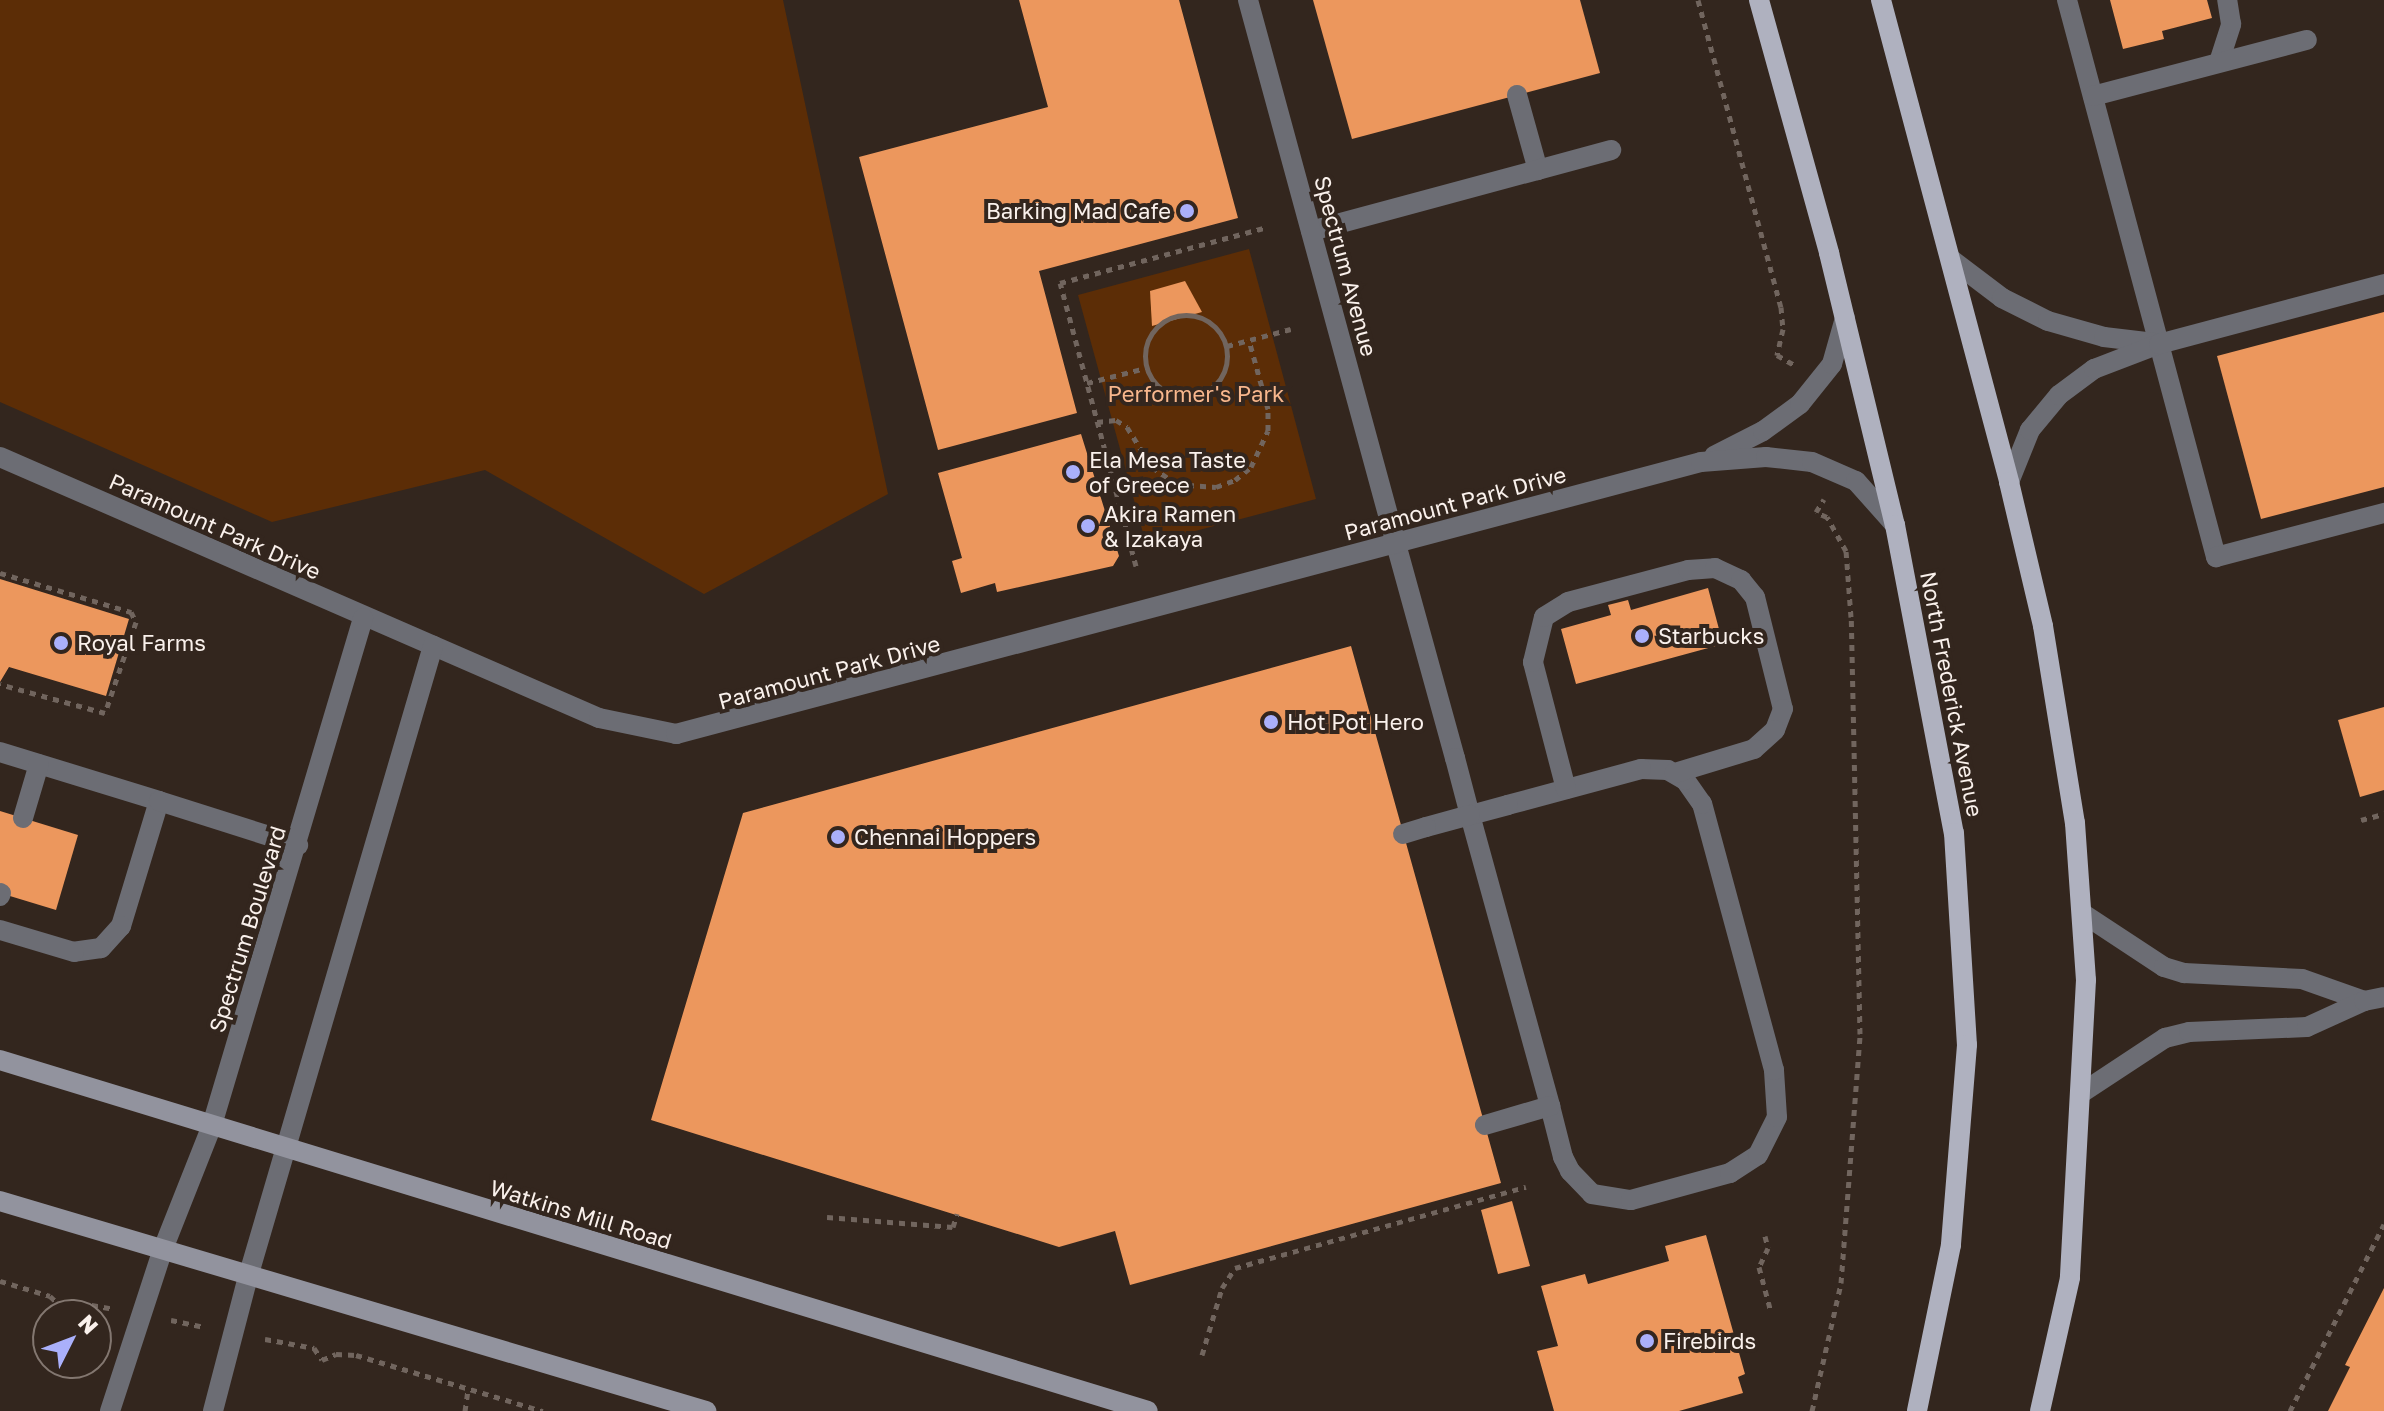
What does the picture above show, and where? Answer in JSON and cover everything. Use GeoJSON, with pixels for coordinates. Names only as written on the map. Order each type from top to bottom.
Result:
{"type":"FeatureCollection","features":[{"type":"Feature","properties":{"kind":"main road","name":"North Frederick Avenue"},"geometry":{"type":"LineString","coordinates":[[1759,0],[1845,318],[1895,525],[1954,833],[1967,1045],[1951,1245],[1917,1411]]}},
{"type":"Feature","properties":{"kind":"main road"},"geometry":{"type":"LineString","coordinates":[[1881,0],[2009,482],[2060,719],[2082,913],[2086,980],[2070,1278],[2040,1411]]}},
{"type":"Feature","properties":{"kind":"main road","name":"Watkins Mill Road"},"geometry":{"type":"LineString","coordinates":[[0,1060],[1148,1411]]}},
{"type":"Feature","properties":{"kind":"main road"},"geometry":{"type":"LineString","coordinates":[[0,1201],[706,1411]]}},
{"type":"Feature","properties":{"kind":"street","name":"Spectrum Avenue"},"geometry":{"type":"LineString","coordinates":[[1248,0],[1550,1106],[1570,1171],[1592,1194],[1611,1200],[1631,1200],[1730,1173],[1750,1162],[1770,1137],[1779,1094],[1702,804],[1675,773]]}},
{"type":"Feature","properties":{"kind":"street"},"geometry":{"type":"LineString","coordinates":[[2067,0],[2216,557],[2384,513]]}},
{"type":"Feature","properties":{"kind":"street"},"geometry":{"type":"LineString","coordinates":[[2219,62],[2231,24],[2227,0]]}},
{"type":"Feature","properties":{"kind":"street"},"geometry":{"type":"LineString","coordinates":[[2093,96],[2307,40]]}},
{"type":"Feature","properties":{"kind":"street"},"geometry":{"type":"LineString","coordinates":[[1517,95],[1538,170]]}},
{"type":"Feature","properties":{"kind":"street"},"geometry":{"type":"LineString","coordinates":[[1311,231],[1611,150]]}},
{"type":"Feature","properties":{"kind":"street"},"geometry":{"type":"LineString","coordinates":[[1952,260],[2002,298],[2048,321],[2104,337],[2159,344]]}},
{"type":"Feature","properties":{"kind":"street"},"geometry":{"type":"LineString","coordinates":[[2009,482],[2030,430],[2059,395],[2094,369],[2159,344],[2384,284]]}},
{"type":"Feature","properties":{"kind":"street","name":"Paramount Park Drive"},"geometry":{"type":"LineString","coordinates":[[1701,462],[1763,431],[1804,399],[1832,364],[1845,318]]}},
{"type":"Feature","properties":{"kind":"street","name":"Paramount Park Drive"},"geometry":{"type":"LineString","coordinates":[[0,457],[363,618],[599,718],[676,734],[1701,462],[1766,457],[1822,466],[1856,481],[1895,525]]}},
{"type":"Feature","properties":{"kind":"street"},"geometry":{"type":"LineString","coordinates":[[1403,834],[1641,769],[1675,773],[1754,749],[1775,730],[1783,709],[1755,597],[1741,580],[1715,568],[1688,570],[1568,602],[1544,617],[1533,662],[1566,789]]}},
{"type":"Feature","properties":{"kind":"street","name":"Spectrum Boulevard"},"geometry":{"type":"LineString","coordinates":[[110,1411],[163,1249],[212,1125],[298,845],[363,618]]}},
{"type":"Feature","properties":{"kind":"street"},"geometry":{"type":"LineString","coordinates":[[213,1411],[230,1332],[433,646]]}},
{"type":"Feature","properties":{"kind":"street"},"geometry":{"type":"LineString","coordinates":[[0,752],[298,845]]}},
{"type":"Feature","properties":{"kind":"street"},"geometry":{"type":"LineString","coordinates":[[23,818],[39,764]]}},
{"type":"Feature","properties":{"kind":"street"},"geometry":{"type":"LineString","coordinates":[[0,930],[74,952],[101,948],[121,926],[159,801]]}},
{"type":"Feature","properties":{"kind":"street"},"geometry":{"type":"LineString","coordinates":[[2082,913],[2164,967],[2184,973],[2302,979],[2374,999]]}},
{"type":"Feature","properties":{"kind":"street"},"geometry":{"type":"LineString","coordinates":[[2080,1094],[2165,1038],[2189,1032],[2307,1027],[2374,999]]}},
{"type":"Feature","properties":{"kind":"street"},"geometry":{"type":"LineString","coordinates":[[1485,1125],[1550,1106]]}},
{"type":"Feature","properties":{"kind":"path"},"geometry":{"type":"LineString","coordinates":[[1698,0],[1781,307],[1783,329],[1777,355],[1796,365],[1804,399]]}},
{"type":"Feature","properties":{"kind":"path"},"geometry":{"type":"LineString","coordinates":[[1136,566],[1060,283],[1264,228]]}},
{"type":"Feature","properties":{"kind":"path"},"geometry":{"type":"LineString","coordinates":[[1146,368],[1152,333],[1182,315],[1205,319],[1227,346]]}},
{"type":"Feature","properties":{"kind":"path"},"geometry":{"type":"LineString","coordinates":[[1227,346],[1291,329]]}},
{"type":"Feature","properties":{"kind":"path"},"geometry":{"type":"LineString","coordinates":[[1097,422],[1116,420],[1127,427],[1152,467],[1176,484],[1196,489],[1235,480],[1251,467],[1268,431],[1268,409],[1249,340]]}},
{"type":"Feature","properties":{"kind":"path"},"geometry":{"type":"LineString","coordinates":[[1146,368],[1168,393],[1202,395],[1220,380],[1227,346]]}},
{"type":"Feature","properties":{"kind":"path"},"geometry":{"type":"LineString","coordinates":[[1087,383],[1146,368]]}},
{"type":"Feature","properties":{"kind":"path"},"geometry":{"type":"LineString","coordinates":[[1812,1411],[1841,1283],[1860,1034],[1851,617],[1846,551],[1827,517],[1816,512],[1830,490],[1822,466]]}},
{"type":"Feature","properties":{"kind":"path"},"geometry":{"type":"LineString","coordinates":[[0,573],[131,612],[136,622],[105,713],[0,684]]}},
{"type":"Feature","properties":{"kind":"path"},"geometry":{"type":"LineString","coordinates":[[2361,820],[2384,814]]}},
{"type":"Feature","properties":{"kind":"path"},"geometry":{"type":"LineString","coordinates":[[1202,1355],[1222,1288],[1235,1268],[1526,1187]]}},
{"type":"Feature","properties":{"kind":"path"},"geometry":{"type":"LineString","coordinates":[[827,1217],[953,1227],[957,1214]]}},
{"type":"Feature","properties":{"kind":"path"},"geometry":{"type":"LineString","coordinates":[[2290,1411],[2384,1224]]}},
{"type":"Feature","properties":{"kind":"path"},"geometry":{"type":"LineString","coordinates":[[1765,1236],[1768,1248],[1758,1264],[1771,1312]]}},
{"type":"Feature","properties":{"kind":"path"},"geometry":{"type":"LineString","coordinates":[[0,1281],[50,1296],[68,1313],[80,1303],[314,1348],[322,1360],[336,1354],[356,1355],[543,1411]]}},
{"type":"Feature","properties":{"kind":"path"},"geometry":{"type":"LineString","coordinates":[[465,1411],[468,1389]]}},
{"type":"Feature","properties":{"kind":"green space"},"geometry":{"type":"Polygon","coordinates":[[[0,0],[783,0],[888,494],[704,594],[485,470],[272,522],[0,402],[0,0]]]}},
{"type":"Feature","properties":{"kind":"green space","name":"Performer's Park"},"geometry":{"type":"Polygon","coordinates":[[[1249,249],[1316,499],[1146,544],[1078,295],[1249,249]]]}},
{"type":"Feature","properties":{"kind":"building"},"geometry":{"type":"Polygon","coordinates":[[[1019,0],[1179,0],[1238,218],[1039,271],[1077,413],[938,450],[859,157],[1048,107],[1019,0]]]}},
{"type":"Feature","properties":{"kind":"building"},"geometry":{"type":"Polygon","coordinates":[[[1313,0],[1580,0],[1600,73],[1352,139],[1313,0]]]}},
{"type":"Feature","properties":{"kind":"building"},"geometry":{"type":"Polygon","coordinates":[[[2110,0],[2207,0],[2212,18],[2162,31],[2164,39],[2123,49],[2110,0]]]}},
{"type":"Feature","properties":{"kind":"building"},"geometry":{"type":"Polygon","coordinates":[[[1185,281],[1202,312],[1152,326],[1150,291],[1185,281]]]}},
{"type":"Feature","properties":{"kind":"building"},"geometry":{"type":"Polygon","coordinates":[[[2384,312],[2384,487],[2261,519],[2217,356],[2384,312]]]}},
{"type":"Feature","properties":{"kind":"building"},"geometry":{"type":"Polygon","coordinates":[[[1081,434],[1119,556],[1113,566],[997,592],[995,583],[961,593],[952,561],[962,558],[938,473],[1081,434]]]}},
{"type":"Feature","properties":{"kind":"building","name":"Royal Farms"},"geometry":{"type":"Polygon","coordinates":[[[0,579],[129,619],[106,696],[9,667],[0,682],[0,579]]]}},
{"type":"Feature","properties":{"kind":"building","name":"Starbucks"},"geometry":{"type":"Polygon","coordinates":[[[1708,588],[1723,644],[1576,684],[1561,629],[1611,615],[1608,605],[1628,600],[1631,610],[1708,588]]]}},
{"type":"Feature","properties":{"kind":"building"},"geometry":{"type":"Polygon","coordinates":[[[1351,646],[1501,1183],[1130,1285],[1115,1231],[1059,1247],[651,1120],[743,813],[1351,646]]]}},
{"type":"Feature","properties":{"kind":"building"},"geometry":{"type":"Polygon","coordinates":[[[2384,707],[2384,790],[2360,797],[2338,720],[2384,707]]]}},
{"type":"Feature","properties":{"kind":"building"},"geometry":{"type":"Polygon","coordinates":[[[0,811],[78,835],[56,910],[0,893],[0,811]]]}},
{"type":"Feature","properties":{"kind":"building"},"geometry":{"type":"Polygon","coordinates":[[[1512,1201],[1530,1266],[1498,1274],[1481,1210],[1512,1201]]]}},
{"type":"Feature","properties":{"kind":"building"},"geometry":{"type":"Polygon","coordinates":[[[1706,1235],[1745,1374],[1738,1377],[1743,1393],[1679,1411],[1554,1411],[1537,1351],[1558,1346],[1541,1286],[1585,1274],[1588,1284],[1669,1261],[1665,1246],[1706,1235]]]}},
{"type":"Feature","properties":{"kind":"building"},"geometry":{"type":"Polygon","coordinates":[[[2384,1288],[2384,1411],[2328,1411],[2350,1367],[2345,1365],[2384,1288]]]}},
{"type":"Feature","properties":{"kind":"place","name":"Barking Mad Cafe"},"geometry":{"type":"Point","coordinates":[1187,211]}},
{"type":"Feature","properties":{"kind":"place","name":"Ela Mesa Taste of Greece"},"geometry":{"type":"Point","coordinates":[1073,472]}},
{"type":"Feature","properties":{"kind":"place","name":"Akira Ramen & Izakaya"},"geometry":{"type":"Point","coordinates":[1088,526]}},
{"type":"Feature","properties":{"kind":"place","name":"Starbucks"},"geometry":{"type":"Point","coordinates":[1642,636]}},
{"type":"Feature","properties":{"kind":"place","name":"Royal Farms"},"geometry":{"type":"Point","coordinates":[61,643]}},
{"type":"Feature","properties":{"kind":"place","name":"Hot Pot Hero"},"geometry":{"type":"Point","coordinates":[1271,722]}},
{"type":"Feature","properties":{"kind":"place","name":"Chennai Hoppers"},"geometry":{"type":"Point","coordinates":[838,837]}},
{"type":"Feature","properties":{"kind":"place","name":"Firebirds"},"geometry":{"type":"Point","coordinates":[1647,1341]}}]}
